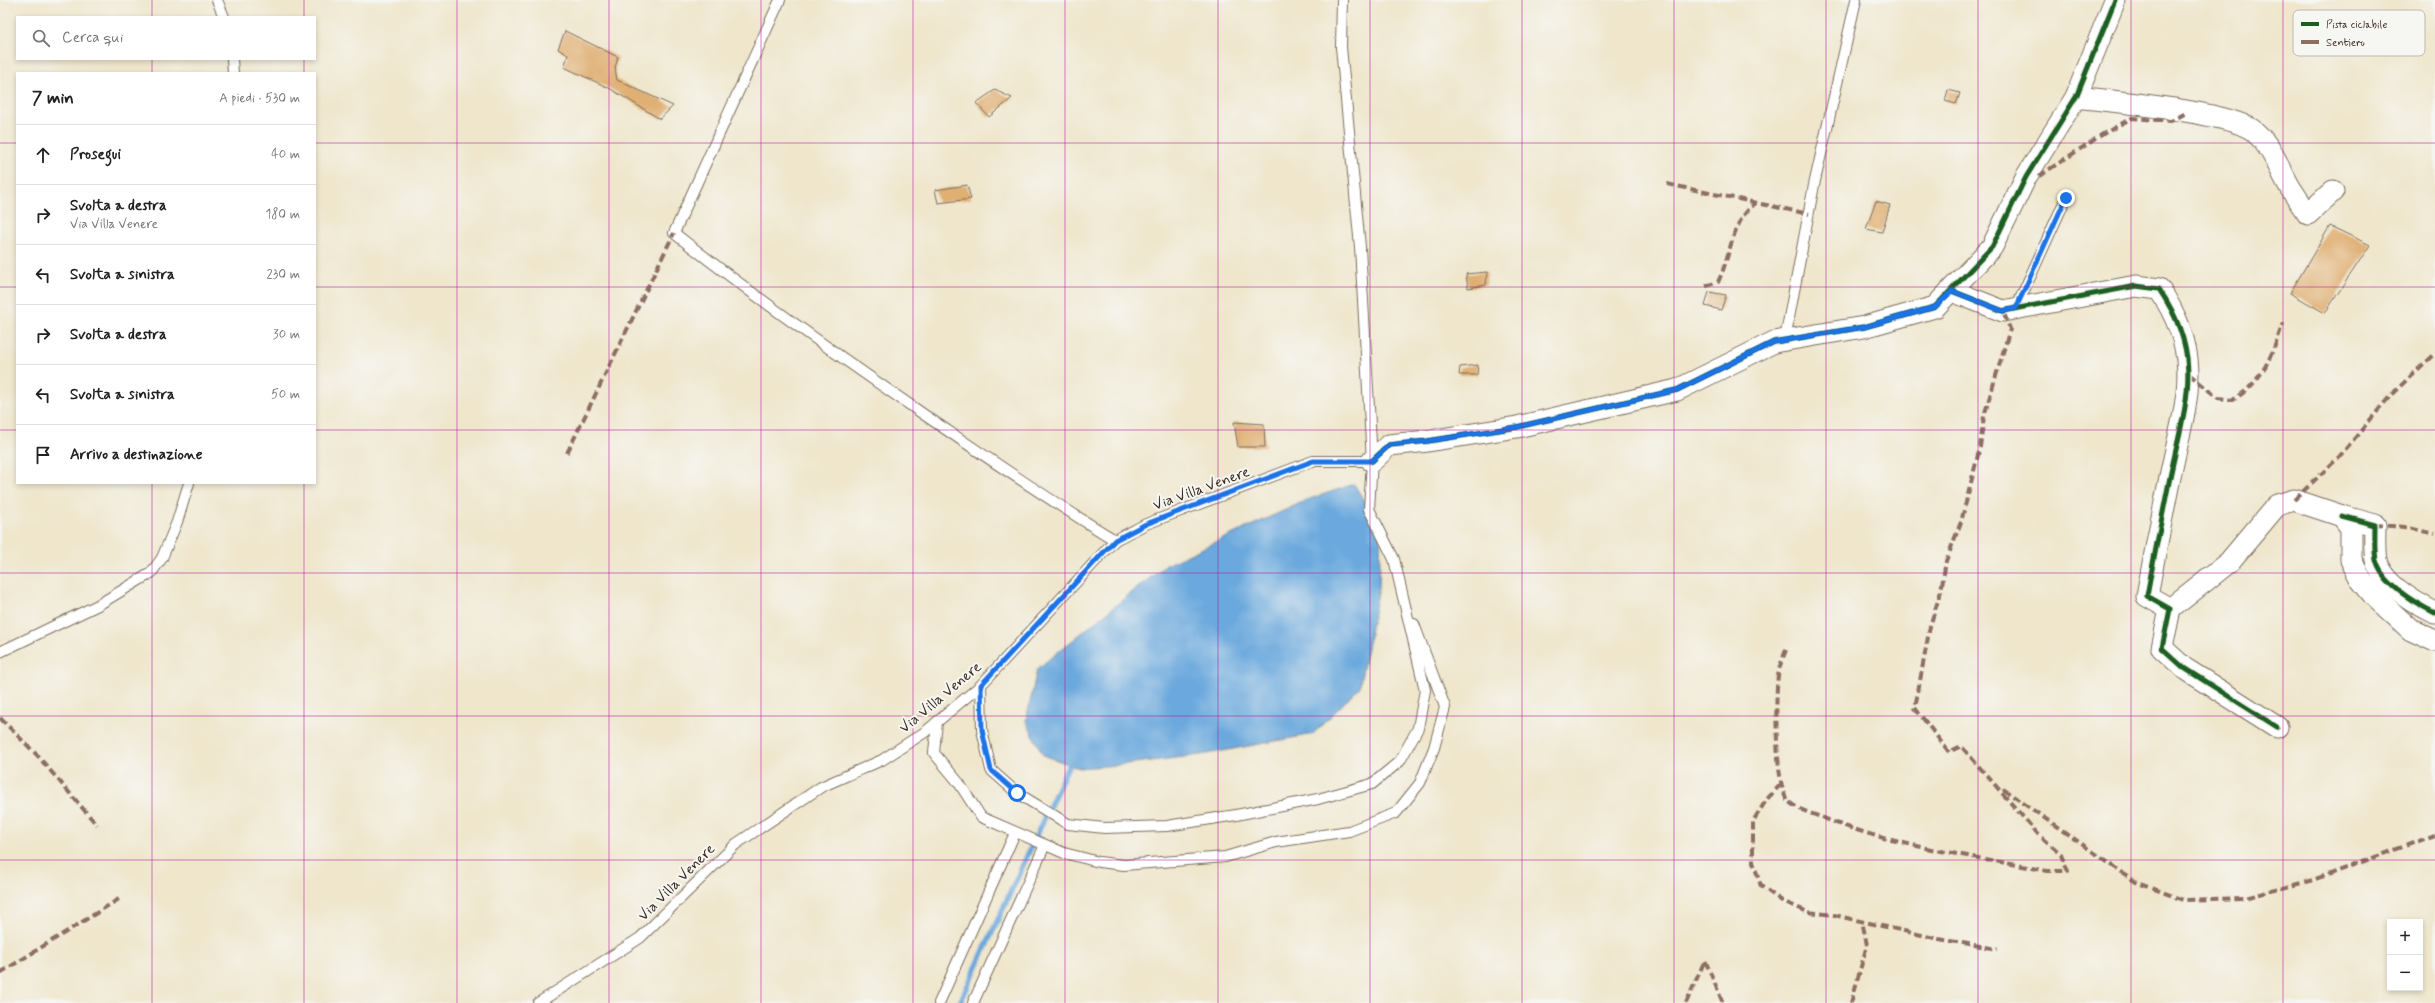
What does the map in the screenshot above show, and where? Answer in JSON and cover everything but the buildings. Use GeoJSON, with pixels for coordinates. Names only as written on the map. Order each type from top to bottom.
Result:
{"type":"FeatureCollection","features":[{"type":"Feature","properties":{"kind":"street"},"geometry":{"type":"LineString","coordinates":[[1372,461],[1389,445],[1428,441],[1517,427],[1677,390],[1774,342],[1864,327],[1935,307],[1952,291],[1992,247],[2026,177],[2076,97],[2115,0]]}},
{"type":"Feature","properties":{"kind":"street"},"geometry":{"type":"LineString","coordinates":[[2076,97],[2188,112],[2229,121],[2254,131],[2267,144],[2290,188],[2308,214],[2333,191]]}},
{"type":"Feature","properties":{"kind":"street"},"geometry":{"type":"LineString","coordinates":[[1952,291],[2003,311],[2136,286],[2159,289],[2170,305],[2181,331],[2189,374],[2180,440],[2170,475],[2147,596],[2170,609]]}},
{"type":"Feature","properties":{"kind":"street"},"geometry":{"type":"LineString","coordinates":[[2277,727],[2184,668],[2162,648],[2170,609],[2229,562],[2277,505],[2294,500],[2375,525],[2376,561],[2389,581],[2418,604],[2435,613]]}},
{"type":"Feature","properties":{"kind":"street"},"geometry":{"type":"LineString","coordinates":[[2342,516],[2351,528],[2351,560],[2370,591],[2411,630],[2435,641]]}},
{"type":"Feature","properties":{"kind":"lane"},"geometry":{"type":"LineString","coordinates":[[217,0],[224,16]]}},
{"type":"Feature","properties":{"kind":"lane"},"geometry":{"type":"LineString","coordinates":[[780,0],[674,233],[745,289],[898,397],[1048,499],[1115,540]]}},
{"type":"Feature","properties":{"kind":"lane"},"geometry":{"type":"LineString","coordinates":[[981,685],[982,730],[991,770],[1017,793],[1068,824],[1104,828],[1167,826],[1236,815],[1318,799],[1372,784],[1400,761],[1418,728],[1425,690],[1405,602],[1394,558],[1368,509],[1372,461],[1360,247],[1341,47],[1342,0]]}},
{"type":"Feature","properties":{"kind":"lane"},"geometry":{"type":"LineString","coordinates":[[1785,339],[1814,185],[1856,0]]}},
{"type":"Feature","properties":{"kind":"lane"},"geometry":{"type":"LineString","coordinates":[[232,60],[233,72]]}},
{"type":"Feature","properties":{"kind":"lane"},"geometry":{"type":"LineString","coordinates":[[2016,308],[2066,198]]}},
{"type":"Feature","properties":{"kind":"lane","name":"Via Villa Venere"},"geometry":{"type":"LineString","coordinates":[[538,1003],[640,938],[736,844],[821,786],[882,760],[937,722],[981,685],[1115,540],[1146,524],[1313,461],[1372,461]]}},
{"type":"Feature","properties":{"kind":"lane"},"geometry":{"type":"LineString","coordinates":[[0,652],[98,605],[151,573],[162,558],[177,522],[189,484]]}},
{"type":"Feature","properties":{"kind":"lane"},"geometry":{"type":"LineString","coordinates":[[937,722],[934,752],[959,783],[981,817],[1026,838],[1064,853],[1099,862],[1124,865],[1155,864],[1226,857],[1276,842],[1349,831],[1396,813],[1420,783],[1434,748],[1445,706],[1429,658],[1405,602]]}},
{"type":"Feature","properties":{"kind":"lane"},"geometry":{"type":"LineString","coordinates":[[939,1003],[1015,833]]}},
{"type":"Feature","properties":{"kind":"lane"},"geometry":{"type":"LineString","coordinates":[[973,1003],[1043,845]]}},
{"type":"Feature","properties":{"kind":"water"},"geometry":{"type":"Polygon","coordinates":[[[1354,484],[1381,530],[1379,588],[1359,688],[1313,734],[1201,755],[1118,765],[1079,768],[1043,755],[1026,721],[1037,669],[1166,565],[1307,500],[1354,484]]]}},
{"type":"Feature","properties":{"kind":"waterway"},"geometry":{"type":"LineString","coordinates":[[960,1003],[1069,764]]}},
{"type":"Feature","properties":{"kind":"marked path"},"geometry":{"type":"LineString","coordinates":[[2039,176],[2103,134],[2132,118],[2171,121],[2188,112]]}},
{"type":"Feature","properties":{"kind":"marked path"},"geometry":{"type":"LineString","coordinates":[[1667,184],[1809,214]]}},
{"type":"Feature","properties":{"kind":"marked path"},"geometry":{"type":"LineString","coordinates":[[1706,286],[1718,282],[1736,229],[1741,219],[1756,203]]}},
{"type":"Feature","properties":{"kind":"marked path"},"geometry":{"type":"LineString","coordinates":[[567,453],[674,233]]}},
{"type":"Feature","properties":{"kind":"marked path"},"geometry":{"type":"LineString","coordinates":[[1786,650],[1778,676],[1776,720],[1778,761],[1781,779],[1784,793],[1791,804],[1848,827],[1904,843],[2047,871],[2068,871],[2061,854],[2037,833],[1961,746],[1949,752],[1915,708],[1930,626],[1941,591],[1946,561],[1961,522],[1980,447],[1984,416],[2010,329],[2003,311]]}},
{"type":"Feature","properties":{"kind":"marked path"},"geometry":{"type":"LineString","coordinates":[[2189,374],[2218,398],[2233,400],[2252,385],[2265,367],[2275,346],[2283,323]]}},
{"type":"Feature","properties":{"kind":"marked path"},"geometry":{"type":"LineString","coordinates":[[2294,500],[2339,457],[2391,395],[2435,353]]}},
{"type":"Feature","properties":{"kind":"marked path"},"geometry":{"type":"LineString","coordinates":[[2375,525],[2405,527],[2435,534]]}},
{"type":"Feature","properties":{"kind":"marked path"},"geometry":{"type":"LineString","coordinates":[[0,718],[37,755],[97,825]]}},
{"type":"Feature","properties":{"kind":"marked path"},"geometry":{"type":"LineString","coordinates":[[1781,784],[1767,799],[1753,821],[1753,862],[1761,886],[1782,901],[1808,912],[1834,915],[1939,939],[1998,949]]}},
{"type":"Feature","properties":{"kind":"marked path"},"geometry":{"type":"LineString","coordinates":[[2003,789],[2136,882],[2183,900],[2244,898],[2313,880],[2435,835]]}},
{"type":"Feature","properties":{"kind":"marked path"},"geometry":{"type":"LineString","coordinates":[[0,973],[119,899]]}},
{"type":"Feature","properties":{"kind":"marked path"},"geometry":{"type":"LineString","coordinates":[[1851,1003],[1867,945],[1862,921]]}},
{"type":"Feature","properties":{"kind":"marked path"},"geometry":{"type":"LineString","coordinates":[[1686,1003],[1705,960],[1723,1003]]}},
{"type":"Feature","properties":{"kind":"cycle path"},"geometry":{"type":"LineString","coordinates":[[1372,461],[1389,445],[1428,441],[1517,427],[1677,390],[1774,342],[1864,327],[1935,307],[1992,247],[2026,177],[2076,97],[2115,0]]}},
{"type":"Feature","properties":{"kind":"cycle path"},"geometry":{"type":"LineString","coordinates":[[1952,291],[2003,311],[2136,286],[2159,289],[2174,314],[2183,337],[2187,360],[2188,382],[2186,404],[2147,596],[2170,609],[2162,648],[2184,668],[2277,727]]}},
{"type":"Feature","properties":{"kind":"cycle path"},"geometry":{"type":"LineString","coordinates":[[2342,516],[2375,525],[2376,560],[2385,577],[2409,598],[2435,613]]}},
{"type":"Feature","properties":{"kind":"route"},"geometry":{"type":"LineString","coordinates":[[1017,793],[991,770],[982,730],[981,685],[1115,540],[1146,524],[1198,506],[1313,461],[1372,461],[1389,445],[1428,441],[1517,427],[1677,390],[1774,342],[1790,338],[1864,327],[1935,307],[1952,291],[2003,311],[2016,308],[2066,198]]}}]}
